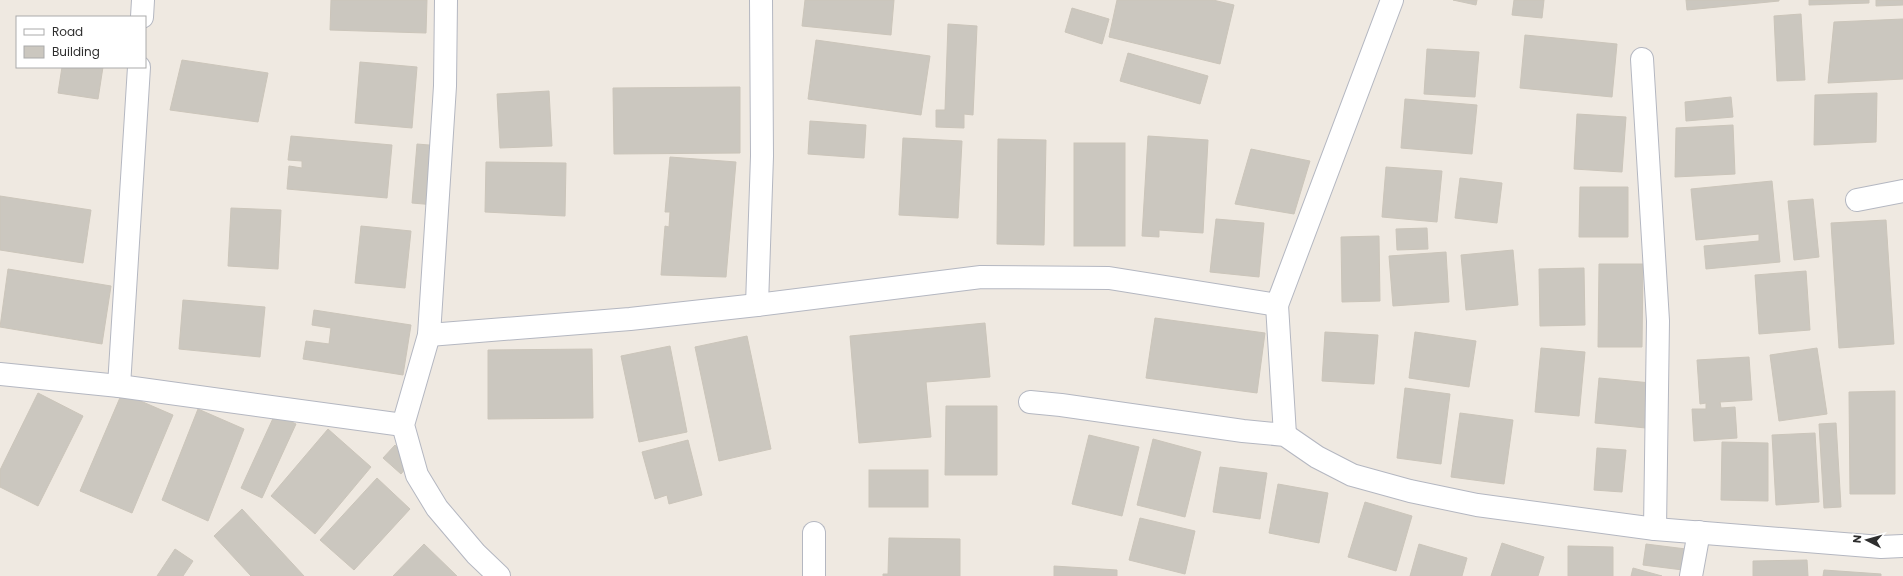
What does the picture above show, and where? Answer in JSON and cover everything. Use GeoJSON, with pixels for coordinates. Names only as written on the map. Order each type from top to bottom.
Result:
{"type":"FeatureCollection","features":[{"type":"Feature","properties":{"kind":"street"},"geometry":{"type":"LineString","coordinates":[[142,16],[143,0]]}},
{"type":"Feature","properties":{"kind":"street"},"geometry":{"type":"LineString","coordinates":[[446,0],[445,86],[429,335],[403,425],[417,475],[437,508],[476,554],[499,576]]}},
{"type":"Feature","properties":{"kind":"street"},"geometry":{"type":"LineString","coordinates":[[757,305],[762,156],[761,0]]}},
{"type":"Feature","properties":{"kind":"street"},"geometry":{"type":"LineString","coordinates":[[1285,436],[1277,305],[1392,0]]}},
{"type":"Feature","properties":{"kind":"street"},"geometry":{"type":"LineString","coordinates":[[1642,59],[1658,321],[1655,529]]}},
{"type":"Feature","properties":{"kind":"street"},"geometry":{"type":"LineString","coordinates":[[119,386],[139,68]]}},
{"type":"Feature","properties":{"kind":"street"},"geometry":{"type":"LineString","coordinates":[[1857,200],[1903,191]]}},
{"type":"Feature","properties":{"kind":"street"},"geometry":{"type":"LineString","coordinates":[[429,335],[630,319],[981,277],[1109,278],[1277,305]]}},
{"type":"Feature","properties":{"kind":"street"},"geometry":{"type":"LineString","coordinates":[[0,374],[119,386],[403,425]]}},
{"type":"Feature","properties":{"kind":"street"},"geometry":{"type":"LineString","coordinates":[[1030,402],[1285,436],[1318,457],[1352,475],[1410,491],[1477,505],[1655,529],[1882,547],[1903,546]]}},
{"type":"Feature","properties":{"kind":"street"},"geometry":{"type":"LineString","coordinates":[[1692,576],[1699,532]]}},
{"type":"Feature","properties":{"kind":"street"},"geometry":{"type":"LineString","coordinates":[[814,533],[814,576]]}},
{"type":"Feature","properties":{"kind":"building"},"geometry":{"type":"Polygon","coordinates":[[[331,0],[427,0],[426,33],[330,30],[331,0]]]}},
{"type":"Feature","properties":{"kind":"building"},"geometry":{"type":"Polygon","coordinates":[[[805,0],[894,0],[891,35],[802,26],[805,0]]]}},
{"type":"Feature","properties":{"kind":"building"},"geometry":{"type":"Polygon","coordinates":[[[1117,0],[1213,0],[1234,5],[1220,64],[1109,37],[1117,0]]]}},
{"type":"Feature","properties":{"kind":"building"},"geometry":{"type":"Polygon","coordinates":[[[1453,0],[1477,0],[1476,5],[1453,0]]]}},
{"type":"Feature","properties":{"kind":"building"},"geometry":{"type":"Polygon","coordinates":[[[1514,0],[1544,0],[1542,18],[1512,15],[1514,0]]]}},
{"type":"Feature","properties":{"kind":"building"},"geometry":{"type":"Polygon","coordinates":[[[1686,0],[1779,0],[1779,1],[1687,10],[1686,0]]]}},
{"type":"Feature","properties":{"kind":"building"},"geometry":{"type":"Polygon","coordinates":[[[1809,0],[1869,0],[1869,3],[1809,5],[1809,0]]]}},
{"type":"Feature","properties":{"kind":"building"},"geometry":{"type":"Polygon","coordinates":[[[1876,0],[1903,0],[1903,5],[1876,6],[1876,0]]]}},
{"type":"Feature","properties":{"kind":"building"},"geometry":{"type":"Polygon","coordinates":[[[1072,8],[1109,19],[1102,44],[1065,32],[1072,8]]]}},
{"type":"Feature","properties":{"kind":"building"},"geometry":{"type":"Polygon","coordinates":[[[1801,14],[1805,80],[1777,81],[1774,16],[1801,14]]]}},
{"type":"Feature","properties":{"kind":"building"},"geometry":{"type":"Polygon","coordinates":[[[1903,19],[1903,79],[1828,83],[1834,22],[1903,19]]]}},
{"type":"Feature","properties":{"kind":"building"},"geometry":{"type":"Polygon","coordinates":[[[948,24],[977,26],[973,115],[964,114],[964,128],[936,127],[936,110],[945,110],[948,24]]]}},
{"type":"Feature","properties":{"kind":"building"},"geometry":{"type":"Polygon","coordinates":[[[1525,35],[1617,44],[1612,97],[1520,88],[1525,35]]]}},
{"type":"Feature","properties":{"kind":"building"},"geometry":{"type":"Polygon","coordinates":[[[816,40],[930,56],[921,115],[808,99],[816,40]]]}},
{"type":"Feature","properties":{"kind":"building"},"geometry":{"type":"Polygon","coordinates":[[[1427,49],[1479,52],[1475,97],[1424,94],[1427,49]]]}},
{"type":"Feature","properties":{"kind":"building"},"geometry":{"type":"Polygon","coordinates":[[[1128,53],[1208,76],[1200,104],[1120,81],[1128,53]]]}},
{"type":"Feature","properties":{"kind":"building"},"geometry":{"type":"Polygon","coordinates":[[[182,60],[268,73],[258,122],[170,110],[182,60]]]}},
{"type":"Feature","properties":{"kind":"building"},"geometry":{"type":"Polygon","coordinates":[[[360,62],[417,67],[412,128],[355,123],[360,62]]]}},
{"type":"Feature","properties":{"kind":"building"},"geometry":{"type":"Polygon","coordinates":[[[62,68],[103,68],[98,99],[58,93],[62,68]]]}},
{"type":"Feature","properties":{"kind":"building"},"geometry":{"type":"Polygon","coordinates":[[[740,87],[740,153],[614,154],[613,88],[740,87]]]}},
{"type":"Feature","properties":{"kind":"building"},"geometry":{"type":"Polygon","coordinates":[[[549,91],[552,146],[500,148],[497,94],[549,91]]]}},
{"type":"Feature","properties":{"kind":"building"},"geometry":{"type":"Polygon","coordinates":[[[1877,93],[1876,142],[1814,145],[1815,95],[1877,93]]]}},
{"type":"Feature","properties":{"kind":"building"},"geometry":{"type":"Polygon","coordinates":[[[1731,97],[1733,117],[1686,121],[1685,102],[1731,97]]]}},
{"type":"Feature","properties":{"kind":"building"},"geometry":{"type":"Polygon","coordinates":[[[1405,99],[1477,105],[1472,154],[1401,148],[1405,99]]]}},
{"type":"Feature","properties":{"kind":"building"},"geometry":{"type":"Polygon","coordinates":[[[1577,114],[1626,117],[1622,172],[1574,169],[1577,114]]]}},
{"type":"Feature","properties":{"kind":"building"},"geometry":{"type":"Polygon","coordinates":[[[810,121],[866,125],[864,158],[808,154],[810,121]]]}},
{"type":"Feature","properties":{"kind":"building"},"geometry":{"type":"Polygon","coordinates":[[[1733,125],[1735,174],[1675,177],[1676,128],[1733,125]]]}},
{"type":"Feature","properties":{"kind":"building"},"geometry":{"type":"Polygon","coordinates":[[[291,136],[392,145],[387,198],[287,189],[289,166],[302,168],[302,161],[288,160],[291,136]]]}},
{"type":"Feature","properties":{"kind":"building"},"geometry":{"type":"Polygon","coordinates":[[[1148,136],[1208,140],[1203,233],[1159,230],[1159,237],[1142,236],[1148,136]]]}},
{"type":"Feature","properties":{"kind":"building"},"geometry":{"type":"Polygon","coordinates":[[[903,138],[962,141],[958,218],[899,215],[903,138]]]}},
{"type":"Feature","properties":{"kind":"building"},"geometry":{"type":"Polygon","coordinates":[[[998,139],[1046,140],[1044,245],[997,244],[998,139]]]}},
{"type":"Feature","properties":{"kind":"building"},"geometry":{"type":"Polygon","coordinates":[[[1074,143],[1125,143],[1125,246],[1074,246],[1074,143]]]}},
{"type":"Feature","properties":{"kind":"building"},"geometry":{"type":"Polygon","coordinates":[[[417,144],[441,146],[435,205],[412,203],[417,144]]]}},
{"type":"Feature","properties":{"kind":"building"},"geometry":{"type":"Polygon","coordinates":[[[1251,149],[1310,161],[1294,214],[1235,204],[1251,149]]]}},
{"type":"Feature","properties":{"kind":"building"},"geometry":{"type":"Polygon","coordinates":[[[670,157],[736,162],[726,277],[661,275],[665,226],[669,227],[670,212],[665,212],[670,157]]]}},
{"type":"Feature","properties":{"kind":"building"},"geometry":{"type":"Polygon","coordinates":[[[486,162],[566,163],[565,216],[485,212],[486,162]]]}},
{"type":"Feature","properties":{"kind":"building"},"geometry":{"type":"Polygon","coordinates":[[[1386,167],[1442,171],[1437,222],[1382,217],[1386,167]]]}},
{"type":"Feature","properties":{"kind":"building"},"geometry":{"type":"Polygon","coordinates":[[[1460,178],[1502,183],[1497,223],[1455,218],[1460,178]]]}},
{"type":"Feature","properties":{"kind":"building"},"geometry":{"type":"Polygon","coordinates":[[[1772,181],[1780,262],[1706,269],[1704,246],[1759,241],[1759,234],[1696,240],[1691,189],[1772,181]]]}},
{"type":"Feature","properties":{"kind":"building"},"geometry":{"type":"Polygon","coordinates":[[[1580,187],[1628,187],[1628,237],[1579,237],[1580,187]]]}},
{"type":"Feature","properties":{"kind":"building"},"geometry":{"type":"Polygon","coordinates":[[[0,196],[91,210],[83,263],[0,250],[0,196]]]}},
{"type":"Feature","properties":{"kind":"building"},"geometry":{"type":"Polygon","coordinates":[[[1813,199],[1819,257],[1794,260],[1788,201],[1813,199]]]}},
{"type":"Feature","properties":{"kind":"building"},"geometry":{"type":"Polygon","coordinates":[[[231,208],[281,210],[278,269],[228,266],[231,208]]]}},
{"type":"Feature","properties":{"kind":"building"},"geometry":{"type":"Polygon","coordinates":[[[1216,219],[1264,223],[1259,277],[1210,272],[1216,219]]]}},
{"type":"Feature","properties":{"kind":"building"},"geometry":{"type":"Polygon","coordinates":[[[1886,220],[1894,344],[1839,348],[1831,223],[1886,220]]]}},
{"type":"Feature","properties":{"kind":"building"},"geometry":{"type":"Polygon","coordinates":[[[361,226],[411,231],[405,288],[355,283],[361,226]]]}},
{"type":"Feature","properties":{"kind":"building"},"geometry":{"type":"Polygon","coordinates":[[[1427,228],[1428,249],[1397,250],[1396,229],[1427,228]]]}},
{"type":"Feature","properties":{"kind":"building"},"geometry":{"type":"Polygon","coordinates":[[[1379,236],[1380,301],[1342,302],[1341,237],[1379,236]]]}},
{"type":"Feature","properties":{"kind":"building"},"geometry":{"type":"Polygon","coordinates":[[[1513,250],[1518,305],[1466,310],[1461,255],[1513,250]]]}},
{"type":"Feature","properties":{"kind":"building"},"geometry":{"type":"Polygon","coordinates":[[[1446,252],[1449,302],[1393,306],[1389,256],[1446,252]]]}},
{"type":"Feature","properties":{"kind":"building"},"geometry":{"type":"Polygon","coordinates":[[[1599,264],[1643,264],[1642,347],[1598,347],[1599,264]]]}},
{"type":"Feature","properties":{"kind":"building"},"geometry":{"type":"Polygon","coordinates":[[[1584,268],[1585,325],[1540,326],[1539,269],[1584,268]]]}},
{"type":"Feature","properties":{"kind":"building"},"geometry":{"type":"Polygon","coordinates":[[[8,269],[111,286],[102,344],[0,327],[8,269]]]}},
{"type":"Feature","properties":{"kind":"building"},"geometry":{"type":"Polygon","coordinates":[[[1806,271],[1810,330],[1759,334],[1755,275],[1806,271]]]}},
{"type":"Feature","properties":{"kind":"building"},"geometry":{"type":"Polygon","coordinates":[[[183,300],[265,307],[260,357],[179,349],[183,300]]]}},
{"type":"Feature","properties":{"kind":"building"},"geometry":{"type":"Polygon","coordinates":[[[314,310],[411,325],[403,375],[303,359],[306,341],[329,344],[331,328],[312,325],[314,310]]]}},
{"type":"Feature","properties":{"kind":"building"},"geometry":{"type":"Polygon","coordinates":[[[1155,318],[1265,333],[1257,393],[1146,378],[1155,318]]]}},
{"type":"Feature","properties":{"kind":"building"},"geometry":{"type":"Polygon","coordinates":[[[985,323],[990,377],[926,382],[931,437],[859,443],[850,336],[985,323]]]}},
{"type":"Feature","properties":{"kind":"building"},"geometry":{"type":"Polygon","coordinates":[[[1325,332],[1378,335],[1374,384],[1322,381],[1325,332]]]}},
{"type":"Feature","properties":{"kind":"building"},"geometry":{"type":"Polygon","coordinates":[[[1415,332],[1476,341],[1469,387],[1409,378],[1415,332]]]}},
{"type":"Feature","properties":{"kind":"building"},"geometry":{"type":"Polygon","coordinates":[[[747,336],[771,449],[719,461],[695,347],[747,336]]]}},
{"type":"Feature","properties":{"kind":"building"},"geometry":{"type":"Polygon","coordinates":[[[670,346],[687,432],[639,442],[621,356],[670,346]]]}},
{"type":"Feature","properties":{"kind":"building"},"geometry":{"type":"Polygon","coordinates":[[[1541,348],[1585,352],[1579,416],[1535,412],[1541,348]]]}},
{"type":"Feature","properties":{"kind":"building"},"geometry":{"type":"Polygon","coordinates":[[[1817,348],[1827,414],[1779,421],[1770,355],[1817,348]]]}},
{"type":"Feature","properties":{"kind":"building"},"geometry":{"type":"Polygon","coordinates":[[[592,349],[593,418],[488,419],[488,350],[592,349]]]}},
{"type":"Feature","properties":{"kind":"building"},"geometry":{"type":"Polygon","coordinates":[[[1749,357],[1752,400],[1720,402],[1721,408],[1735,407],[1737,438],[1694,441],[1692,409],[1706,409],[1706,403],[1700,404],[1697,360],[1749,357]]]}},
{"type":"Feature","properties":{"kind":"building"},"geometry":{"type":"Polygon","coordinates":[[[1599,378],[1651,383],[1646,428],[1595,423],[1599,378]]]}},
{"type":"Feature","properties":{"kind":"building"},"geometry":{"type":"Polygon","coordinates":[[[1405,388],[1450,394],[1441,464],[1397,458],[1405,388]]]}},
{"type":"Feature","properties":{"kind":"building"},"geometry":{"type":"Polygon","coordinates":[[[1895,391],[1895,494],[1850,494],[1849,392],[1895,391]]]}},
{"type":"Feature","properties":{"kind":"building"},"geometry":{"type":"Polygon","coordinates":[[[38,393],[83,416],[38,506],[0,487],[0,470],[38,393]]]}},
{"type":"Feature","properties":{"kind":"building"},"geometry":{"type":"Polygon","coordinates":[[[122,393],[173,415],[132,513],[80,491],[122,393]]]}},
{"type":"Feature","properties":{"kind":"building"},"geometry":{"type":"Polygon","coordinates":[[[946,406],[997,406],[997,475],[945,475],[946,406]]]}},
{"type":"Feature","properties":{"kind":"building"},"geometry":{"type":"Polygon","coordinates":[[[198,409],[244,429],[208,521],[162,500],[198,409]]]}},
{"type":"Feature","properties":{"kind":"building"},"geometry":{"type":"Polygon","coordinates":[[[1460,413],[1513,420],[1504,484],[1451,477],[1460,413]]]}},
{"type":"Feature","properties":{"kind":"building"},"geometry":{"type":"Polygon","coordinates":[[[275,414],[296,424],[262,498],[241,488],[275,414]]]}},
{"type":"Feature","properties":{"kind":"building"},"geometry":{"type":"Polygon","coordinates":[[[1836,423],[1841,507],[1824,508],[1819,424],[1836,423]]]}},
{"type":"Feature","properties":{"kind":"building"},"geometry":{"type":"Polygon","coordinates":[[[328,429],[371,467],[315,534],[271,496],[328,429]]]}},
{"type":"Feature","properties":{"kind":"building"},"geometry":{"type":"Polygon","coordinates":[[[1815,433],[1819,502],[1776,505],[1772,435],[1815,433]]]}},
{"type":"Feature","properties":{"kind":"building"},"geometry":{"type":"Polygon","coordinates":[[[1089,435],[1139,447],[1122,516],[1072,504],[1089,435]]]}},
{"type":"Feature","properties":{"kind":"building"},"geometry":{"type":"Polygon","coordinates":[[[1153,439],[1201,452],[1185,517],[1137,505],[1153,439]]]}},
{"type":"Feature","properties":{"kind":"building"},"geometry":{"type":"Polygon","coordinates":[[[688,440],[702,495],[669,504],[667,495],[655,499],[642,452],[688,440]]]}},
{"type":"Feature","properties":{"kind":"building"},"geometry":{"type":"Polygon","coordinates":[[[1722,442],[1768,443],[1768,501],[1721,500],[1722,442]]]}},
{"type":"Feature","properties":{"kind":"building"},"geometry":{"type":"Polygon","coordinates":[[[395,445],[412,461],[401,474],[383,458],[395,445]]]}},
{"type":"Feature","properties":{"kind":"building"},"geometry":{"type":"Polygon","coordinates":[[[1597,448],[1626,450],[1622,492],[1594,490],[1597,448]]]}},
{"type":"Feature","properties":{"kind":"building"},"geometry":{"type":"Polygon","coordinates":[[[1220,467],[1267,473],[1260,519],[1213,512],[1220,467]]]}},
{"type":"Feature","properties":{"kind":"building"},"geometry":{"type":"Polygon","coordinates":[[[869,470],[928,470],[928,507],[869,507],[869,470]]]}},
{"type":"Feature","properties":{"kind":"building"},"geometry":{"type":"Polygon","coordinates":[[[377,478],[410,509],[354,570],[320,540],[377,478]]]}},
{"type":"Feature","properties":{"kind":"building"},"geometry":{"type":"Polygon","coordinates":[[[1278,484],[1328,493],[1319,543],[1269,533],[1278,484]]]}},
{"type":"Feature","properties":{"kind":"building"},"geometry":{"type":"Polygon","coordinates":[[[1365,502],[1412,516],[1396,571],[1348,557],[1365,502]]]}},
{"type":"Feature","properties":{"kind":"building"},"geometry":{"type":"Polygon","coordinates":[[[242,509],[304,576],[251,576],[214,536],[242,509]]]}},
{"type":"Feature","properties":{"kind":"building"},"geometry":{"type":"Polygon","coordinates":[[[1140,518],[1195,531],[1185,574],[1129,560],[1140,518]]]}},
{"type":"Feature","properties":{"kind":"building"},"geometry":{"type":"Polygon","coordinates":[[[889,538],[960,539],[960,576],[883,576],[883,574],[888,574],[889,538]]]}},
{"type":"Feature","properties":{"kind":"building"},"geometry":{"type":"Polygon","coordinates":[[[1502,543],[1544,557],[1538,576],[1491,576],[1502,543]]]}},
{"type":"Feature","properties":{"kind":"building"},"geometry":{"type":"Polygon","coordinates":[[[424,544],[457,576],[393,576],[424,544]]]}},
{"type":"Feature","properties":{"kind":"building"},"geometry":{"type":"Polygon","coordinates":[[[1419,544],[1467,558],[1462,576],[1410,576],[1419,544]]]}},
{"type":"Feature","properties":{"kind":"building"},"geometry":{"type":"Polygon","coordinates":[[[1646,544],[1686,549],[1683,570],[1643,565],[1646,544]]]}},
{"type":"Feature","properties":{"kind":"building"},"geometry":{"type":"Polygon","coordinates":[[[1568,546],[1613,547],[1613,576],[1568,576],[1568,546]]]}},
{"type":"Feature","properties":{"kind":"building"},"geometry":{"type":"Polygon","coordinates":[[[175,549],[193,561],[183,576],[157,576],[175,549]]]}},
{"type":"Feature","properties":{"kind":"building"},"geometry":{"type":"Polygon","coordinates":[[[1807,560],[1808,576],[1753,576],[1753,561],[1807,560]]]}},
{"type":"Feature","properties":{"kind":"building"},"geometry":{"type":"Polygon","coordinates":[[[1054,566],[1117,570],[1117,576],[1054,576],[1054,566]]]}},
{"type":"Feature","properties":{"kind":"building"},"geometry":{"type":"Polygon","coordinates":[[[1633,568],[1662,576],[1631,576],[1633,568]]]}},
{"type":"Feature","properties":{"kind":"building"},"geometry":{"type":"Polygon","coordinates":[[[1824,570],[1881,574],[1881,576],[1823,576],[1824,570]]]}}]}
